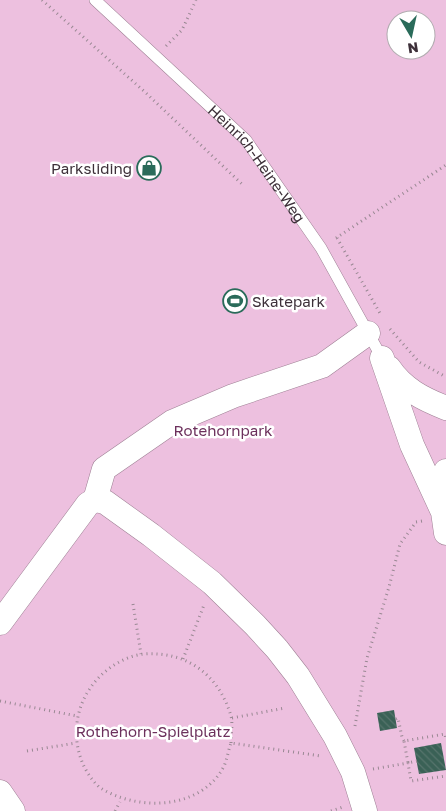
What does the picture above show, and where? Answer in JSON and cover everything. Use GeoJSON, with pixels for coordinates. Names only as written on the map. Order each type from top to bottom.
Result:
{"type":"FeatureCollection","features":[{"type":"Feature","properties":{"kind":"street"},"geometry":{"type":"LineString","coordinates":[[95,500],[104,469],[172,422],[233,396],[322,366],[381,328]]}},
{"type":"Feature","properties":{"kind":"street","name":"Heinrich-Heine-Weg"},"geometry":{"type":"LineString","coordinates":[[382,358],[395,378],[404,387],[446,408]]}},
{"type":"Feature","properties":{"kind":"street","name":"Heinrich-Heine-Weg"},"geometry":{"type":"LineString","coordinates":[[382,358],[412,445],[444,522]]}},
{"type":"Feature","properties":{"kind":"street"},"geometry":{"type":"LineString","coordinates":[[444,522],[441,498],[446,471]]}},
{"type":"Feature","properties":{"kind":"street"},"geometry":{"type":"LineString","coordinates":[[0,623],[88,504],[95,500],[105,502],[151,535],[212,584],[255,625],[298,676],[322,714],[350,766],[365,811]]}},
{"type":"Feature","properties":{"kind":"street"},"geometry":{"type":"LineString","coordinates":[[0,792],[13,811]]}},
{"type":"Feature","properties":{"kind":"lane","name":"Heinrich-Heine-Weg"},"geometry":{"type":"LineString","coordinates":[[95,0],[246,140],[321,248],[381,328],[382,358]]}},
{"type":"Feature","properties":{"kind":"path","name":"Heinrich-Heine-Weg"},"geometry":{"type":"LineString","coordinates":[[42,0],[146,93],[244,186]]}},
{"type":"Feature","properties":{"kind":"path"},"geometry":{"type":"LineString","coordinates":[[157,56],[182,30],[196,0]]}},
{"type":"Feature","properties":{"kind":"path"},"geometry":{"type":"LineString","coordinates":[[446,165],[336,238],[381,328],[418,362],[446,377]]}},
{"type":"Feature","properties":{"kind":"path"},"geometry":{"type":"LineString","coordinates":[[350,766],[367,658],[400,544],[416,522]]}},
{"type":"Feature","properties":{"kind":"path"},"geometry":{"type":"LineString","coordinates":[[183,658],[212,584]]}},
{"type":"Feature","properties":{"kind":"path"},"geometry":{"type":"LineString","coordinates":[[133,604],[141,654]]}},
{"type":"Feature","properties":{"kind":"path"},"geometry":{"type":"LineString","coordinates":[[135,806],[120,802],[99,788],[85,767],[76,743],[77,716],[85,695],[98,676],[118,663],[141,654],[161,654],[183,658],[203,671],[221,691],[232,718],[231,743],[223,767],[209,786],[189,801],[166,808]]}},
{"type":"Feature","properties":{"kind":"path"},"geometry":{"type":"LineString","coordinates":[[0,701],[77,716]]}},
{"type":"Feature","properties":{"kind":"path"},"geometry":{"type":"LineString","coordinates":[[232,718],[285,708]]}},
{"type":"Feature","properties":{"kind":"path"},"geometry":{"type":"LineString","coordinates":[[396,719],[398,718],[404,741],[411,782],[446,776]]}},
{"type":"Feature","properties":{"kind":"path"},"geometry":{"type":"LineString","coordinates":[[404,741],[445,734],[446,740]]}},
{"type":"Feature","properties":{"kind":"path"},"geometry":{"type":"LineString","coordinates":[[27,751],[76,743]]}},
{"type":"Feature","properties":{"kind":"path"},"geometry":{"type":"LineString","coordinates":[[231,743],[350,766],[417,761]]}},
{"type":"Feature","properties":{"kind":"path"},"geometry":{"type":"LineString","coordinates":[[115,811],[120,802]]}},
{"type":"Feature","properties":{"kind":"green space","name":"Rotehornpark"},"geometry":{"type":"Polygon","coordinates":[[[0,0],[446,0],[446,811],[0,811],[0,0]]]}},
{"type":"Feature","properties":{"kind":"building"},"geometry":{"type":"Polygon","coordinates":[[[394,710],[397,728],[380,731],[377,713],[394,710]]]}},
{"type":"Feature","properties":{"kind":"building"},"geometry":{"type":"Polygon","coordinates":[[[441,743],[446,770],[419,774],[414,748],[441,743]]]}},
{"type":"Feature","properties":{"kind":"place","name":"Parksliding"},"geometry":{"type":"Point","coordinates":[149,168]}},
{"type":"Feature","properties":{"kind":"place","name":"Skatepark"},"geometry":{"type":"Point","coordinates":[235,301]}},
{"type":"Feature","properties":{"kind":"park label","name":"Rothehorn-Spielplatz"},"geometry":{"type":"Point","coordinates":[153,731]}}]}
